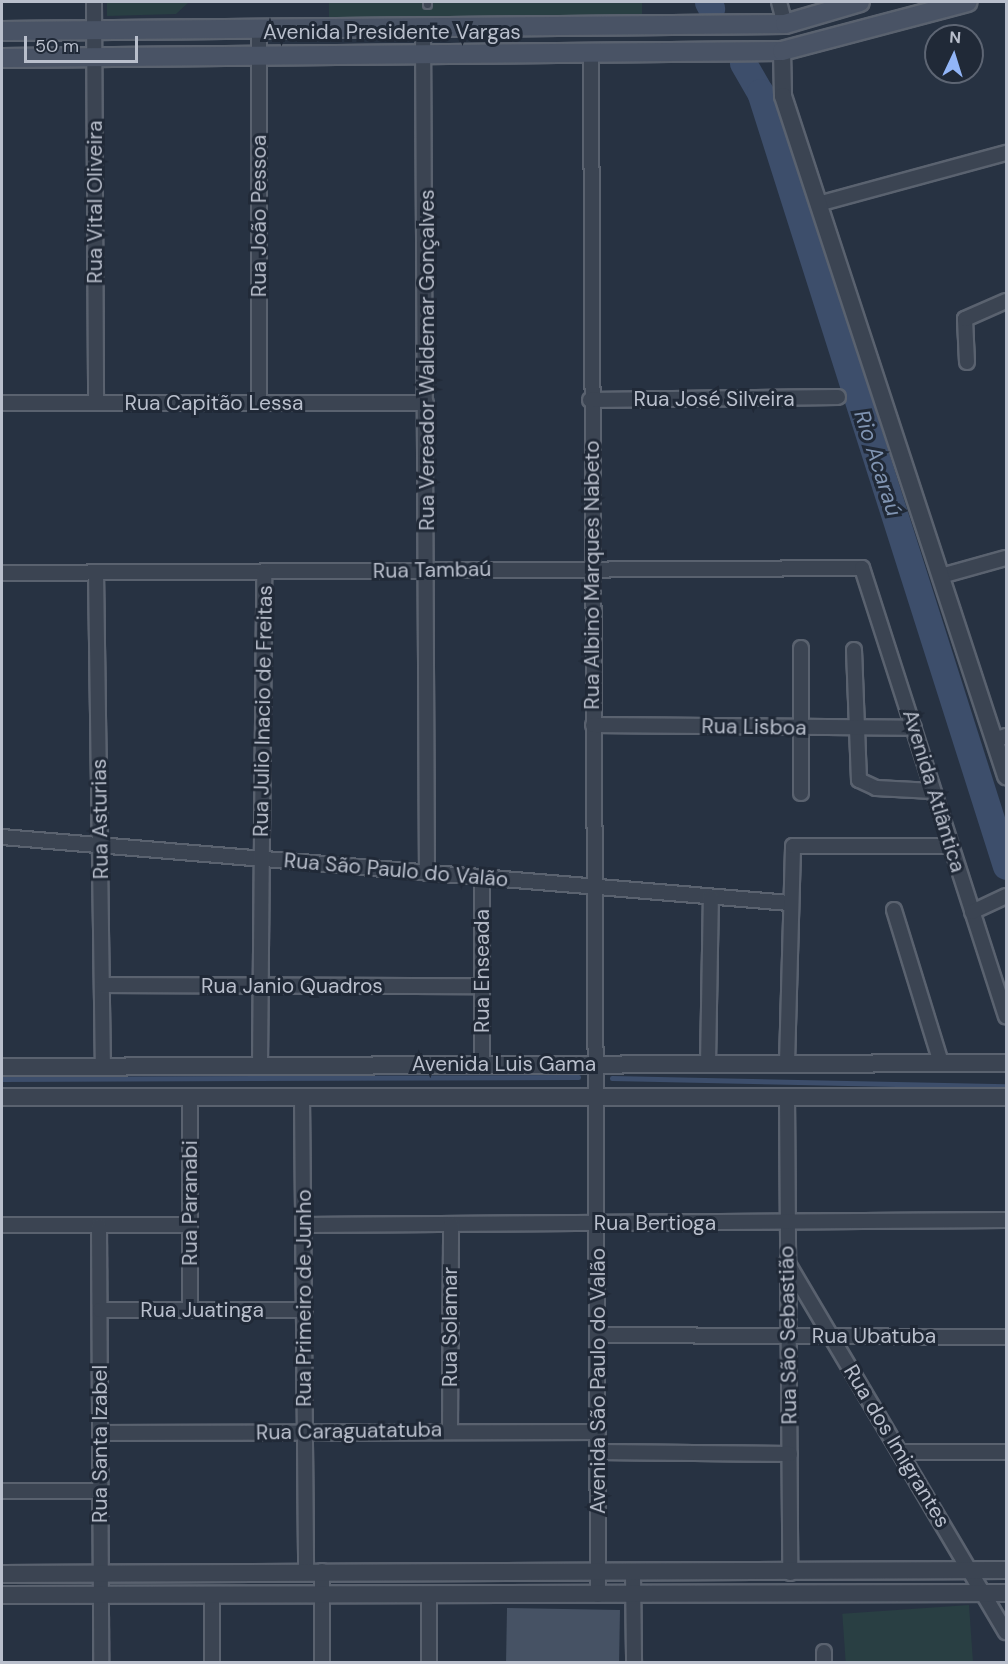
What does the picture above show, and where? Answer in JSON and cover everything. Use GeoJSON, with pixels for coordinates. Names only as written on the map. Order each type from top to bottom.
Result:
{"type":"FeatureCollection","features":[{"type":"Feature","properties":{"kind":"main road","name":"Avenida Presidente Vargas"},"geometry":{"type":"LineString","coordinates":[[2,31],[785,24],[860,2]]}},
{"type":"Feature","properties":{"kind":"main road","name":"Avenida Presidente Vargas"},"geometry":{"type":"LineString","coordinates":[[2,58],[782,51],[968,2]]}},
{"type":"Feature","properties":{"kind":"street","name":"Rua Vital Oliveira"},"geometry":{"type":"LineString","coordinates":[[94,2],[96,403]]}},
{"type":"Feature","properties":{"kind":"street"},"geometry":{"type":"LineString","coordinates":[[779,2],[785,24]]}},
{"type":"Feature","properties":{"kind":"street","name":"Rua Vereador Waldemar Gonçalves"},"geometry":{"type":"LineString","coordinates":[[423,27],[428,570],[427,873]]}},
{"type":"Feature","properties":{"kind":"street","name":"Rua João Pessoa"},"geometry":{"type":"LineString","coordinates":[[259,28],[259,403]]}},
{"type":"Feature","properties":{"kind":"street"},"geometry":{"type":"LineString","coordinates":[[782,51],[783,96],[822,203],[941,576],[1000,738],[1006,777]]}},
{"type":"Feature","properties":{"kind":"street","name":"Rua Albino Marques Nabeto"},"geometry":{"type":"LineString","coordinates":[[591,54],[590,399],[597,1096]]}},
{"type":"Feature","properties":{"kind":"street"},"geometry":{"type":"LineString","coordinates":[[822,203],[1006,153]]}},
{"type":"Feature","properties":{"kind":"street"},"geometry":{"type":"LineString","coordinates":[[967,362],[965,319],[1006,301]]}},
{"type":"Feature","properties":{"kind":"street","name":"Rua José Silveira"},"geometry":{"type":"LineString","coordinates":[[590,399],[838,398]]}},
{"type":"Feature","properties":{"kind":"street","name":"Rua Capitão Lessa"},"geometry":{"type":"LineString","coordinates":[[2,403],[426,403]]}},
{"type":"Feature","properties":{"kind":"street"},"geometry":{"type":"LineString","coordinates":[[941,576],[1006,558]]}},
{"type":"Feature","properties":{"kind":"street","name":"Rua Tambaú"},"geometry":{"type":"LineString","coordinates":[[2,573],[591,567],[862,568]]}},
{"type":"Feature","properties":{"kind":"street","name":"Avenida Atlântica"},"geometry":{"type":"LineString","coordinates":[[862,568],[1006,1016]]}},
{"type":"Feature","properties":{"kind":"street","name":"Rua Asturias"},"geometry":{"type":"LineString","coordinates":[[96,572],[103,1066]]}},
{"type":"Feature","properties":{"kind":"street","name":"Rua Julio Inacio de Freitas"},"geometry":{"type":"LineString","coordinates":[[260,1065],[264,572]]}},
{"type":"Feature","properties":{"kind":"street"},"geometry":{"type":"LineString","coordinates":[[801,648],[801,793]]}},
{"type":"Feature","properties":{"kind":"street"},"geometry":{"type":"LineString","coordinates":[[854,651],[855,728],[862,784],[933,791]]}},
{"type":"Feature","properties":{"kind":"street","name":"Rua Lisboa"},"geometry":{"type":"LineString","coordinates":[[593,725],[914,728]]}},
{"type":"Feature","properties":{"kind":"street","name":"Rua São Paulo do Valão"},"geometry":{"type":"LineString","coordinates":[[2,837],[790,903]]}},
{"type":"Feature","properties":{"kind":"street"},"geometry":{"type":"LineString","coordinates":[[787,1063],[793,846],[950,846]]}},
{"type":"Feature","properties":{"kind":"street","name":"Rua Enseada"},"geometry":{"type":"LineString","coordinates":[[482,878],[482,1064]]}},
{"type":"Feature","properties":{"kind":"street"},"geometry":{"type":"LineString","coordinates":[[972,912],[1006,896]]}},
{"type":"Feature","properties":{"kind":"street"},"geometry":{"type":"LineString","coordinates":[[708,1064],[711,897]]}},
{"type":"Feature","properties":{"kind":"street"},"geometry":{"type":"LineString","coordinates":[[894,910],[941,1063]]}},
{"type":"Feature","properties":{"kind":"street","name":"Rua Janio Quadros"},"geometry":{"type":"LineString","coordinates":[[103,985],[482,986]]}},
{"type":"Feature","properties":{"kind":"street","name":"Avenida Luis Gama"},"geometry":{"type":"LineString","coordinates":[[2,1067],[1006,1063]]}},
{"type":"Feature","properties":{"kind":"street","name":"Avenida São Paulo do Valão"},"geometry":{"type":"LineString","coordinates":[[597,1096],[598,1595]]}},
{"type":"Feature","properties":{"kind":"street","name":"Rua São Sebastião"},"geometry":{"type":"LineString","coordinates":[[787,1096],[786,1261],[790,1573]]}},
{"type":"Feature","properties":{"kind":"street","name":"Avenida Luis Gama"},"geometry":{"type":"LineString","coordinates":[[2,1097],[1006,1097]]}},
{"type":"Feature","properties":{"kind":"street","name":"Rua Paranabi"},"geometry":{"type":"LineString","coordinates":[[190,1097],[190,1310]]}},
{"type":"Feature","properties":{"kind":"street","name":"Rua Primeiro de Junho"},"geometry":{"type":"LineString","coordinates":[[302,1097],[305,1431],[314,1571],[322,1594],[322,1662]]}},
{"type":"Feature","properties":{"kind":"street","name":"Rua Bertioga"},"geometry":{"type":"LineString","coordinates":[[304,1225],[1006,1220]]}},
{"type":"Feature","properties":{"kind":"street","name":"Rua Solamar"},"geometry":{"type":"LineString","coordinates":[[450,1430],[451,1224]]}},
{"type":"Feature","properties":{"kind":"street"},"geometry":{"type":"LineString","coordinates":[[2,1226],[189,1225]]}},
{"type":"Feature","properties":{"kind":"street","name":"Rua Santa Izabel"},"geometry":{"type":"LineString","coordinates":[[99,1226],[101,1662]]}},
{"type":"Feature","properties":{"kind":"street","name":"Rua dos Imigrantes"},"geometry":{"type":"LineString","coordinates":[[786,1261],[1006,1632]]}},
{"type":"Feature","properties":{"kind":"street","name":"Rua Juatinga"},"geometry":{"type":"LineString","coordinates":[[100,1310],[305,1310]]}},
{"type":"Feature","properties":{"kind":"street","name":"Rua Ubatuba"},"geometry":{"type":"LineString","coordinates":[[598,1335],[1006,1337]]}},
{"type":"Feature","properties":{"kind":"street","name":"Rua Caraguatatuba"},"geometry":{"type":"LineString","coordinates":[[100,1433],[450,1430],[598,1432]]}},
{"type":"Feature","properties":{"kind":"street"},"geometry":{"type":"LineString","coordinates":[[598,1452],[790,1454]]}},
{"type":"Feature","properties":{"kind":"street"},"geometry":{"type":"LineString","coordinates":[[900,1452],[1006,1452]]}},
{"type":"Feature","properties":{"kind":"street"},"geometry":{"type":"LineString","coordinates":[[2,1491],[101,1491]]}},
{"type":"Feature","properties":{"kind":"street"},"geometry":{"type":"LineString","coordinates":[[2,1574],[314,1571],[633,1575],[1006,1570]]}},
{"type":"Feature","properties":{"kind":"street"},"geometry":{"type":"LineString","coordinates":[[633,1575],[634,1662]]}},
{"type":"Feature","properties":{"kind":"street"},"geometry":{"type":"LineString","coordinates":[[2,1595],[1006,1593]]}},
{"type":"Feature","properties":{"kind":"street"},"geometry":{"type":"LineString","coordinates":[[212,1595],[212,1662]]}},
{"type":"Feature","properties":{"kind":"street"},"geometry":{"type":"LineString","coordinates":[[429,1595],[429,1662]]}},
{"type":"Feature","properties":{"kind":"green space"},"geometry":{"type":"Polygon","coordinates":[[[107,2],[189,2],[176,14],[107,16],[107,2]]]}},
{"type":"Feature","properties":{"kind":"green space"},"geometry":{"type":"Polygon","coordinates":[[[329,2],[642,2],[642,18],[329,18],[329,2]]]}},
{"type":"Feature","properties":{"kind":"green space"},"geometry":{"type":"Polygon","coordinates":[[[969,1605],[973,1662],[846,1662],[842,1614],[969,1605]]]}},
{"type":"Feature","properties":{"kind":"building"},"geometry":{"type":"Polygon","coordinates":[[[507,1608],[620,1610],[619,1662],[506,1662],[507,1608]]]}},
{"type":"Feature","properties":{"kind":"waterway","name":"Rio Acaraú"},"geometry":{"type":"LineString","coordinates":[[708,2],[711,8]]}},
{"type":"Feature","properties":{"kind":"waterway","name":"Rio Acaraú"},"geometry":{"type":"LineString","coordinates":[[743,63],[760,92],[1006,866]]}},
{"type":"Feature","properties":{"kind":"waterway"},"geometry":{"type":"LineString","coordinates":[[2,1079],[578,1077]]}},
{"type":"Feature","properties":{"kind":"waterway"},"geometry":{"type":"LineString","coordinates":[[612,1078],[1006,1086]]}}]}
